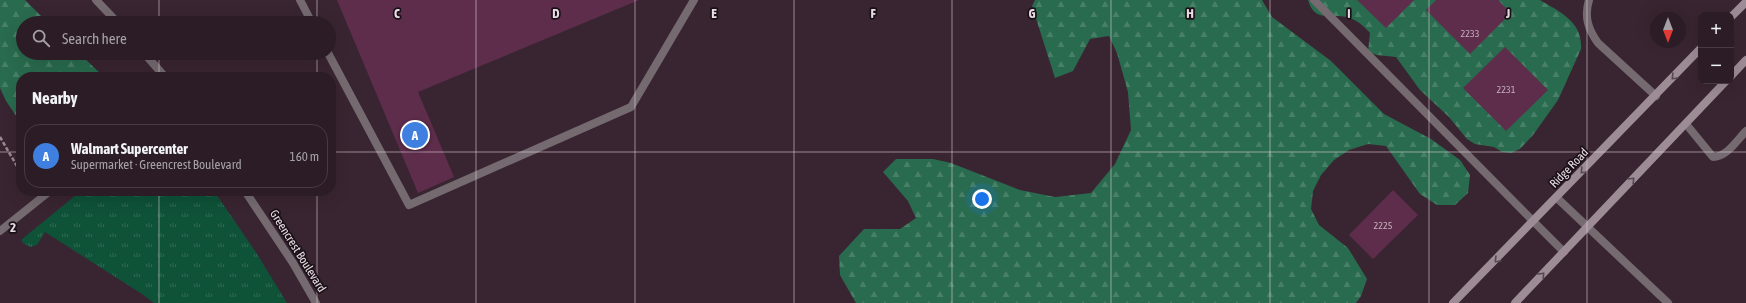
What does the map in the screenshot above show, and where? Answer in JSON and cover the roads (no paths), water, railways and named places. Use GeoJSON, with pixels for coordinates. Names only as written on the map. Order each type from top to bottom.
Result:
{"type":"FeatureCollection","features":[{"type":"Feature","properties":{"kind":"main road"},"geometry":{"type":"LineString","coordinates":[[1734,14],[1746,2]]}},
{"type":"Feature","properties":{"kind":"main road","name":"Ridge Road"},"geometry":{"type":"LineString","coordinates":[[1454,303],[1698,51]]}},
{"type":"Feature","properties":{"kind":"main road"},"geometry":{"type":"LineString","coordinates":[[1734,73],[1746,60]]}},
{"type":"Feature","properties":{"kind":"main road"},"geometry":{"type":"LineString","coordinates":[[1515,303],[1723,84]]}},
{"type":"Feature","properties":{"kind":"street"},"geometry":{"type":"LineString","coordinates":[[96,0],[111,16]]}},
{"type":"Feature","properties":{"kind":"street"},"geometry":{"type":"LineString","coordinates":[[300,0],[308,16]]}},
{"type":"Feature","properties":{"kind":"street"},"geometry":{"type":"LineString","coordinates":[[332,60],[409,205],[631,107],[694,0]]}},
{"type":"Feature","properties":{"kind":"street"},"geometry":{"type":"LineString","coordinates":[[1314,0],[1564,252]]}},
{"type":"Feature","properties":{"kind":"street"},"geometry":{"type":"LineString","coordinates":[[1589,0],[1586,10],[1587,22],[1591,34],[1598,43],[1656,96]]}},
{"type":"Feature","properties":{"kind":"street"},"geometry":{"type":"LineString","coordinates":[[150,60],[161,72]]}},
{"type":"Feature","properties":{"kind":"street"},"geometry":{"type":"LineString","coordinates":[[1686,124],[1713,157],[1720,157],[1746,131]]}},
{"type":"Feature","properties":{"kind":"street"},"geometry":{"type":"LineString","coordinates":[[0,231],[44,196]]}},
{"type":"Feature","properties":{"kind":"street","name":"Greencrest Boulevard"},"geometry":{"type":"LineString","coordinates":[[248,196],[293,263],[316,303]]}},
{"type":"Feature","properties":{"kind":"street"},"geometry":{"type":"LineString","coordinates":[[1557,198],[1668,303]]}},
{"type":"Feature","properties":{"kind":"place","name":"Walmart Supercenter"},"geometry":{"type":"Point","coordinates":[415,135]}}]}
